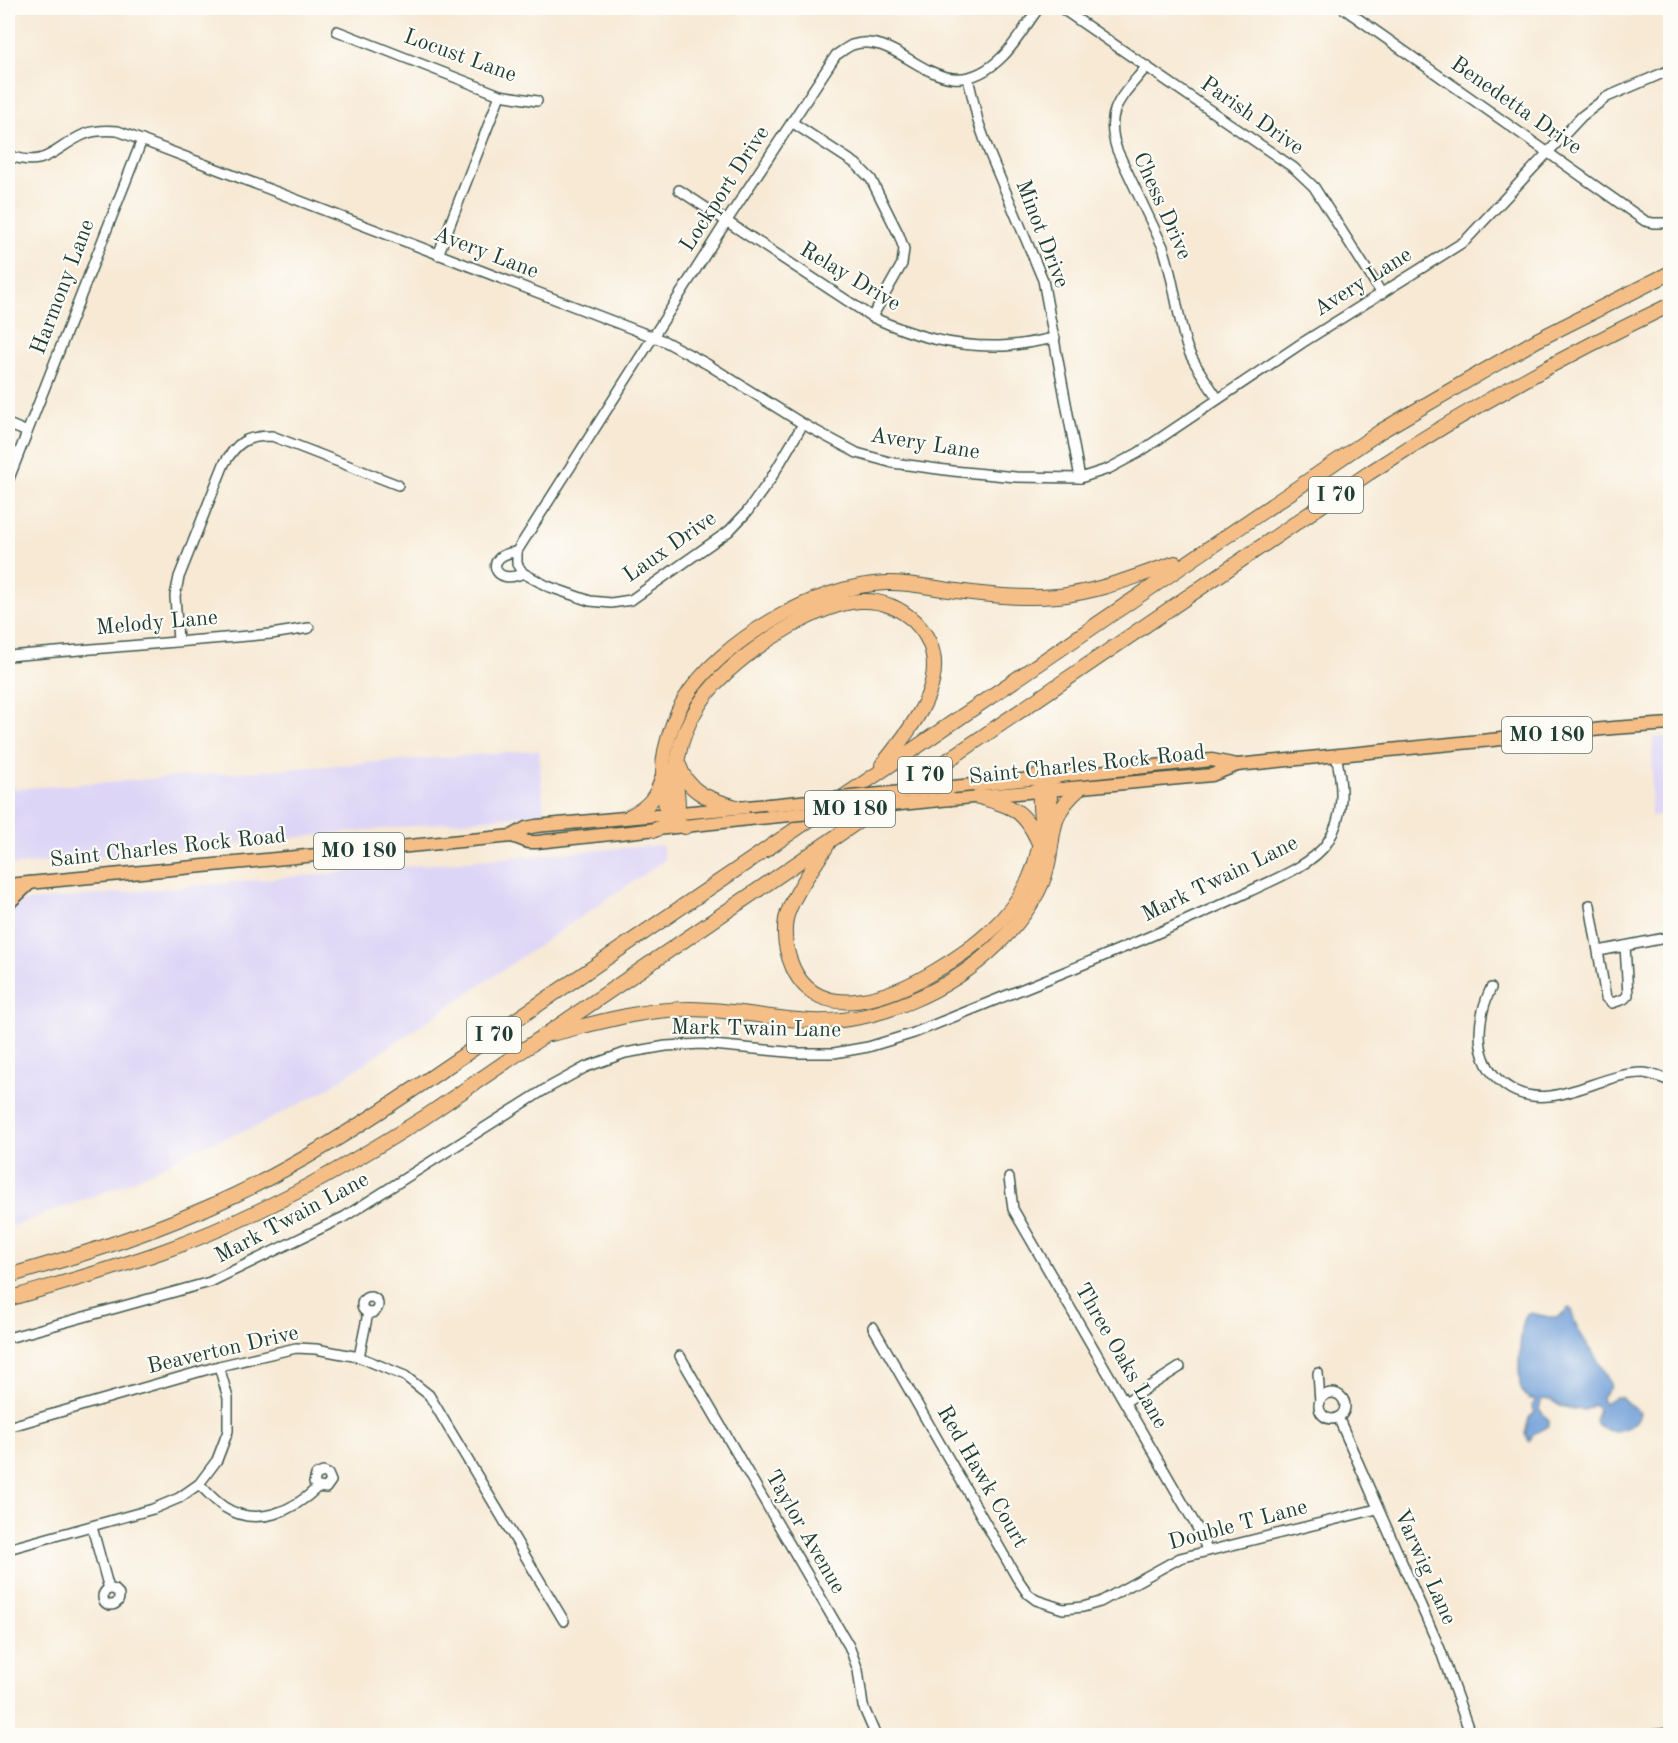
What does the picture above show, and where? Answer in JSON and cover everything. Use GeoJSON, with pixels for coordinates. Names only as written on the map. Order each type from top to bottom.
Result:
{"type":"FeatureCollection","features":[{"type":"Feature","properties":{"kind":"highway","name":"I 70"},"geometry":{"type":"LineString","coordinates":[[8,1276],[99,1249],[191,1214],[244,1190],[323,1148],[420,1086],[1337,460],[1436,397],[1536,340],[1671,273]]}},
{"type":"Feature","properties":{"kind":"highway","name":"I 70"},"geometry":{"type":"LineString","coordinates":[[8,1299],[162,1252],[218,1229],[298,1192],[383,1143],[1411,446],[1536,373],[1671,305]]}},
{"type":"Feature","properties":{"kind":"highway"},"geometry":{"type":"LineString","coordinates":[[630,816],[643,810],[654,799],[663,776],[664,757],[675,718],[695,686],[719,660],[738,644],[786,613],[814,600],[863,585],[886,583],[1002,596],[1059,596],[1111,585],[1192,558]]}},
{"type":"Feature","properties":{"kind":"highway"},"geometry":{"type":"LineString","coordinates":[[676,818],[678,761],[685,732],[699,703],[715,683],[745,657],[781,632],[822,612],[857,602],[871,601],[897,608],[919,626],[927,640],[934,667],[932,682],[922,710],[907,734],[873,776]]}},
{"type":"Feature","properties":{"kind":"highway"},"geometry":{"type":"LineString","coordinates":[[678,761],[682,776],[701,796],[736,807]]}},
{"type":"Feature","properties":{"kind":"highway"},"geometry":{"type":"LineString","coordinates":[[831,839],[793,902],[786,918],[787,956],[796,974],[810,989],[825,998],[839,1002],[857,1002],[909,985],[944,966],[982,939],[1002,920],[1020,896],[1032,870],[1039,843],[1042,786],[1050,779],[1062,774]]}},
{"type":"Feature","properties":{"kind":"highway"},"geometry":{"type":"LineString","coordinates":[[663,776],[676,818]]}},
{"type":"Feature","properties":{"kind":"highway"},"geometry":{"type":"LineString","coordinates":[[1042,786],[1053,827]]}},
{"type":"Feature","properties":{"kind":"highway"},"geometry":{"type":"LineString","coordinates":[[543,1036],[659,1010],[691,1009],[810,1021],[836,1021],[890,1010],[944,984],[969,968],[1012,930],[1031,904],[1045,876],[1053,827],[1061,807],[1079,789]]}},
{"type":"Feature","properties":{"kind":"highway"},"geometry":{"type":"LineString","coordinates":[[976,791],[1020,812],[1032,827],[1039,843]]}},
{"type":"Feature","properties":{"kind":"highway"},"geometry":{"type":"LineString","coordinates":[[655,830],[676,818]]}},
{"type":"Feature","properties":{"kind":"main road","name":"Saint Charles Rock Road"},"geometry":{"type":"LineString","coordinates":[[676,818],[736,807],[1042,786],[1079,789],[1212,775],[1237,765],[1671,724]]}},
{"type":"Feature","properties":{"kind":"main road","name":"Saint Charles Rock Road"},"geometry":{"type":"LineString","coordinates":[[1062,774],[1212,760],[1237,765]]}},
{"type":"Feature","properties":{"kind":"main road","name":"Saint Charles Rock Road"},"geometry":{"type":"LineString","coordinates":[[8,885],[512,836],[526,828],[536,826],[630,816],[749,819],[951,799],[976,791]]}},
{"type":"Feature","properties":{"kind":"main road","name":"Saint Charles Rock Road"},"geometry":{"type":"LineString","coordinates":[[512,836],[528,842],[537,842],[655,830]]}},
{"type":"Feature","properties":{"kind":"main road"},"geometry":{"type":"LineString","coordinates":[[8,904],[30,883]]}},
{"type":"Feature","properties":{"kind":"street"},"geometry":{"type":"LineString","coordinates":[[968,78],[984,71],[1004,55],[1039,8]]}},
{"type":"Feature","properties":{"kind":"street","name":"Parish Drive"},"geometry":{"type":"LineString","coordinates":[[1061,8],[1294,168],[1314,187],[1382,294]]}},
{"type":"Feature","properties":{"kind":"street","name":"Benedetta Drive"},"geometry":{"type":"LineString","coordinates":[[1343,8],[1645,221],[1653,224],[1671,222]]}},
{"type":"Feature","properties":{"kind":"street","name":"Locust Lane"},"geometry":{"type":"LineString","coordinates":[[337,31],[500,95],[537,101]]}},
{"type":"Feature","properties":{"kind":"street","name":"Lockport Drive"},"geometry":{"type":"LineString","coordinates":[[523,573],[514,578],[504,578],[495,565],[496,559],[502,554],[517,552],[726,222],[836,55],[851,45],[867,43],[883,45],[921,67],[944,77],[968,78]]}},
{"type":"Feature","properties":{"kind":"street","name":"Chess Drive"},"geometry":{"type":"LineString","coordinates":[[1147,66],[1119,100],[1112,118],[1111,134],[1163,247],[1187,347],[1218,399]]}},
{"type":"Feature","properties":{"kind":"street","name":"Avery Lane"},"geometry":{"type":"LineString","coordinates":[[8,155],[26,161],[45,158],[86,134],[102,130],[118,131],[653,336],[707,364],[803,424],[857,453],[893,463],[953,471],[1016,477],[1080,478],[1108,469],[1138,453],[1302,343],[1465,241],[1582,116],[1607,97],[1671,70]]}},
{"type":"Feature","properties":{"kind":"street","name":"Minot Drive"},"geometry":{"type":"LineString","coordinates":[[968,78],[978,121],[989,152],[1043,280],[1080,478]]}},
{"type":"Feature","properties":{"kind":"street"},"geometry":{"type":"LineString","coordinates":[[438,255],[500,95]]}},
{"type":"Feature","properties":{"kind":"street"},"geometry":{"type":"LineString","coordinates":[[793,123],[856,164],[871,179],[899,235],[904,249],[902,264],[872,317]]}},
{"type":"Feature","properties":{"kind":"street","name":"Harmony Lane"},"geometry":{"type":"LineString","coordinates":[[8,482],[142,140]]}},
{"type":"Feature","properties":{"kind":"street","name":"Relay Drive"},"geometry":{"type":"LineString","coordinates":[[679,190],[872,317],[905,332],[948,344],[1001,346],[1055,338]]}},
{"type":"Feature","properties":{"kind":"street"},"geometry":{"type":"LineString","coordinates":[[8,424],[27,432]]}},
{"type":"Feature","properties":{"kind":"street","name":"Laux Drive"},"geometry":{"type":"LineString","coordinates":[[517,552],[517,564],[523,573],[547,586],[590,601],[611,603],[631,600],[729,531],[747,512],[770,480],[803,424]]}},
{"type":"Feature","properties":{"kind":"street"},"geometry":{"type":"LineString","coordinates":[[178,641],[175,596],[179,577],[224,464],[233,449],[244,441],[254,436],[272,436],[398,485]]}},
{"type":"Feature","properties":{"kind":"street","name":"Melody Lane"},"geometry":{"type":"LineString","coordinates":[[8,656],[271,634],[309,628]]}},
{"type":"Feature","properties":{"kind":"street","name":"Mark Twain Lane"},"geometry":{"type":"LineString","coordinates":[[8,1338],[210,1282],[344,1217],[544,1090],[594,1064],[625,1053],[702,1044],[810,1053],[834,1053],[868,1047],[914,1033],[1208,911],[1299,866],[1326,844],[1336,825],[1342,799],[1336,755]]}},
{"type":"Feature","properties":{"kind":"street"},"geometry":{"type":"LineString","coordinates":[[1590,905],[1606,998],[1612,1003],[1619,1002],[1628,995],[1625,946]]}},
{"type":"Feature","properties":{"kind":"street"},"geometry":{"type":"LineString","coordinates":[[1599,951],[1671,937]]}},
{"type":"Feature","properties":{"kind":"street"},"geometry":{"type":"LineString","coordinates":[[1491,988],[1486,998],[1479,1036],[1482,1050],[1492,1072],[1502,1084],[1515,1091],[1531,1096],[1558,1095],[1625,1076],[1644,1073],[1671,1081]]}},
{"type":"Feature","properties":{"kind":"street","name":"Three Oaks Lane"},"geometry":{"type":"LineString","coordinates":[[1010,1178],[1013,1209],[1202,1536],[1207,1551]]}},
{"type":"Feature","properties":{"kind":"street"},"geometry":{"type":"LineString","coordinates":[[358,1357],[368,1313]]}},
{"type":"Feature","properties":{"kind":"street","name":"Red Hawk Court"},"geometry":{"type":"LineString","coordinates":[[873,1327],[1028,1594],[1045,1604],[1063,1609],[1083,1607]]}},
{"type":"Feature","properties":{"kind":"street","name":"Beaverton Drive"},"geometry":{"type":"LineString","coordinates":[[8,1427],[219,1366],[296,1348],[316,1349],[358,1357],[405,1376],[429,1395],[564,1622]]}},
{"type":"Feature","properties":{"kind":"street","name":"Taylor Avenue"},"geometry":{"type":"LineString","coordinates":[[681,1356],[849,1646],[858,1670],[862,1706],[876,1736]]}},
{"type":"Feature","properties":{"kind":"street"},"geometry":{"type":"LineString","coordinates":[[8,1549],[153,1509],[179,1498],[199,1484],[217,1460],[228,1431],[228,1398],[219,1366]]}},
{"type":"Feature","properties":{"kind":"street"},"geometry":{"type":"LineString","coordinates":[[1125,1402],[1180,1367]]}},
{"type":"Feature","properties":{"kind":"street","name":"Varwig Lane"},"geometry":{"type":"LineString","coordinates":[[1318,1373],[1332,1393],[1341,1396],[1345,1405],[1342,1414],[1333,1419],[1321,1411],[1318,1373]]}},
{"type":"Feature","properties":{"kind":"street"},"geometry":{"type":"LineString","coordinates":[[1320,1402],[1327,1394],[1332,1393]]}},
{"type":"Feature","properties":{"kind":"street","name":"Varwig Lane"},"geometry":{"type":"LineString","coordinates":[[1338,1417],[1440,1649],[1471,1736]]}},
{"type":"Feature","properties":{"kind":"street"},"geometry":{"type":"LineString","coordinates":[[199,1484],[224,1507],[239,1514],[258,1517],[285,1511],[307,1498],[318,1487]]}},
{"type":"Feature","properties":{"kind":"street","name":"Double T Lane"},"geometry":{"type":"LineString","coordinates":[[1083,1607],[1100,1602],[1180,1558],[1377,1509]]}},
{"type":"Feature","properties":{"kind":"street"},"geometry":{"type":"LineString","coordinates":[[92,1527],[109,1589]]}},
{"type":"Feature","properties":{"kind":"street"},"geometry":{"type":"LineString","coordinates":[[1642,1736],[1671,1733]]}},
{"type":"Feature","properties":{"kind":"shaded area"},"geometry":{"type":"Polygon","coordinates":[[[1653,737],[1670,737],[1670,816],[1651,816],[1653,737]]]}},
{"type":"Feature","properties":{"kind":"shaded area"},"geometry":{"type":"Polygon","coordinates":[[[539,750],[544,813],[8,866],[8,773],[14,789],[539,750]]]}},
{"type":"Feature","properties":{"kind":"shaded area"},"geometry":{"type":"Polygon","coordinates":[[[662,845],[665,860],[324,1091],[255,1127],[199,1147],[128,1183],[8,1228],[8,903],[662,845]]]}},
{"type":"Feature","properties":{"kind":"water"},"geometry":{"type":"Polygon","coordinates":[[[1568,1308],[1571,1309],[1578,1329],[1607,1376],[1611,1387],[1601,1398],[1603,1403],[1616,1397],[1622,1398],[1640,1413],[1635,1423],[1625,1429],[1613,1431],[1602,1428],[1595,1421],[1599,1409],[1594,1405],[1585,1410],[1574,1409],[1542,1399],[1539,1409],[1549,1421],[1549,1426],[1534,1434],[1529,1441],[1525,1433],[1529,1418],[1535,1412],[1532,1406],[1536,1399],[1529,1399],[1520,1386],[1520,1347],[1525,1318],[1527,1313],[1549,1317],[1559,1316],[1568,1308]]]}}]}
